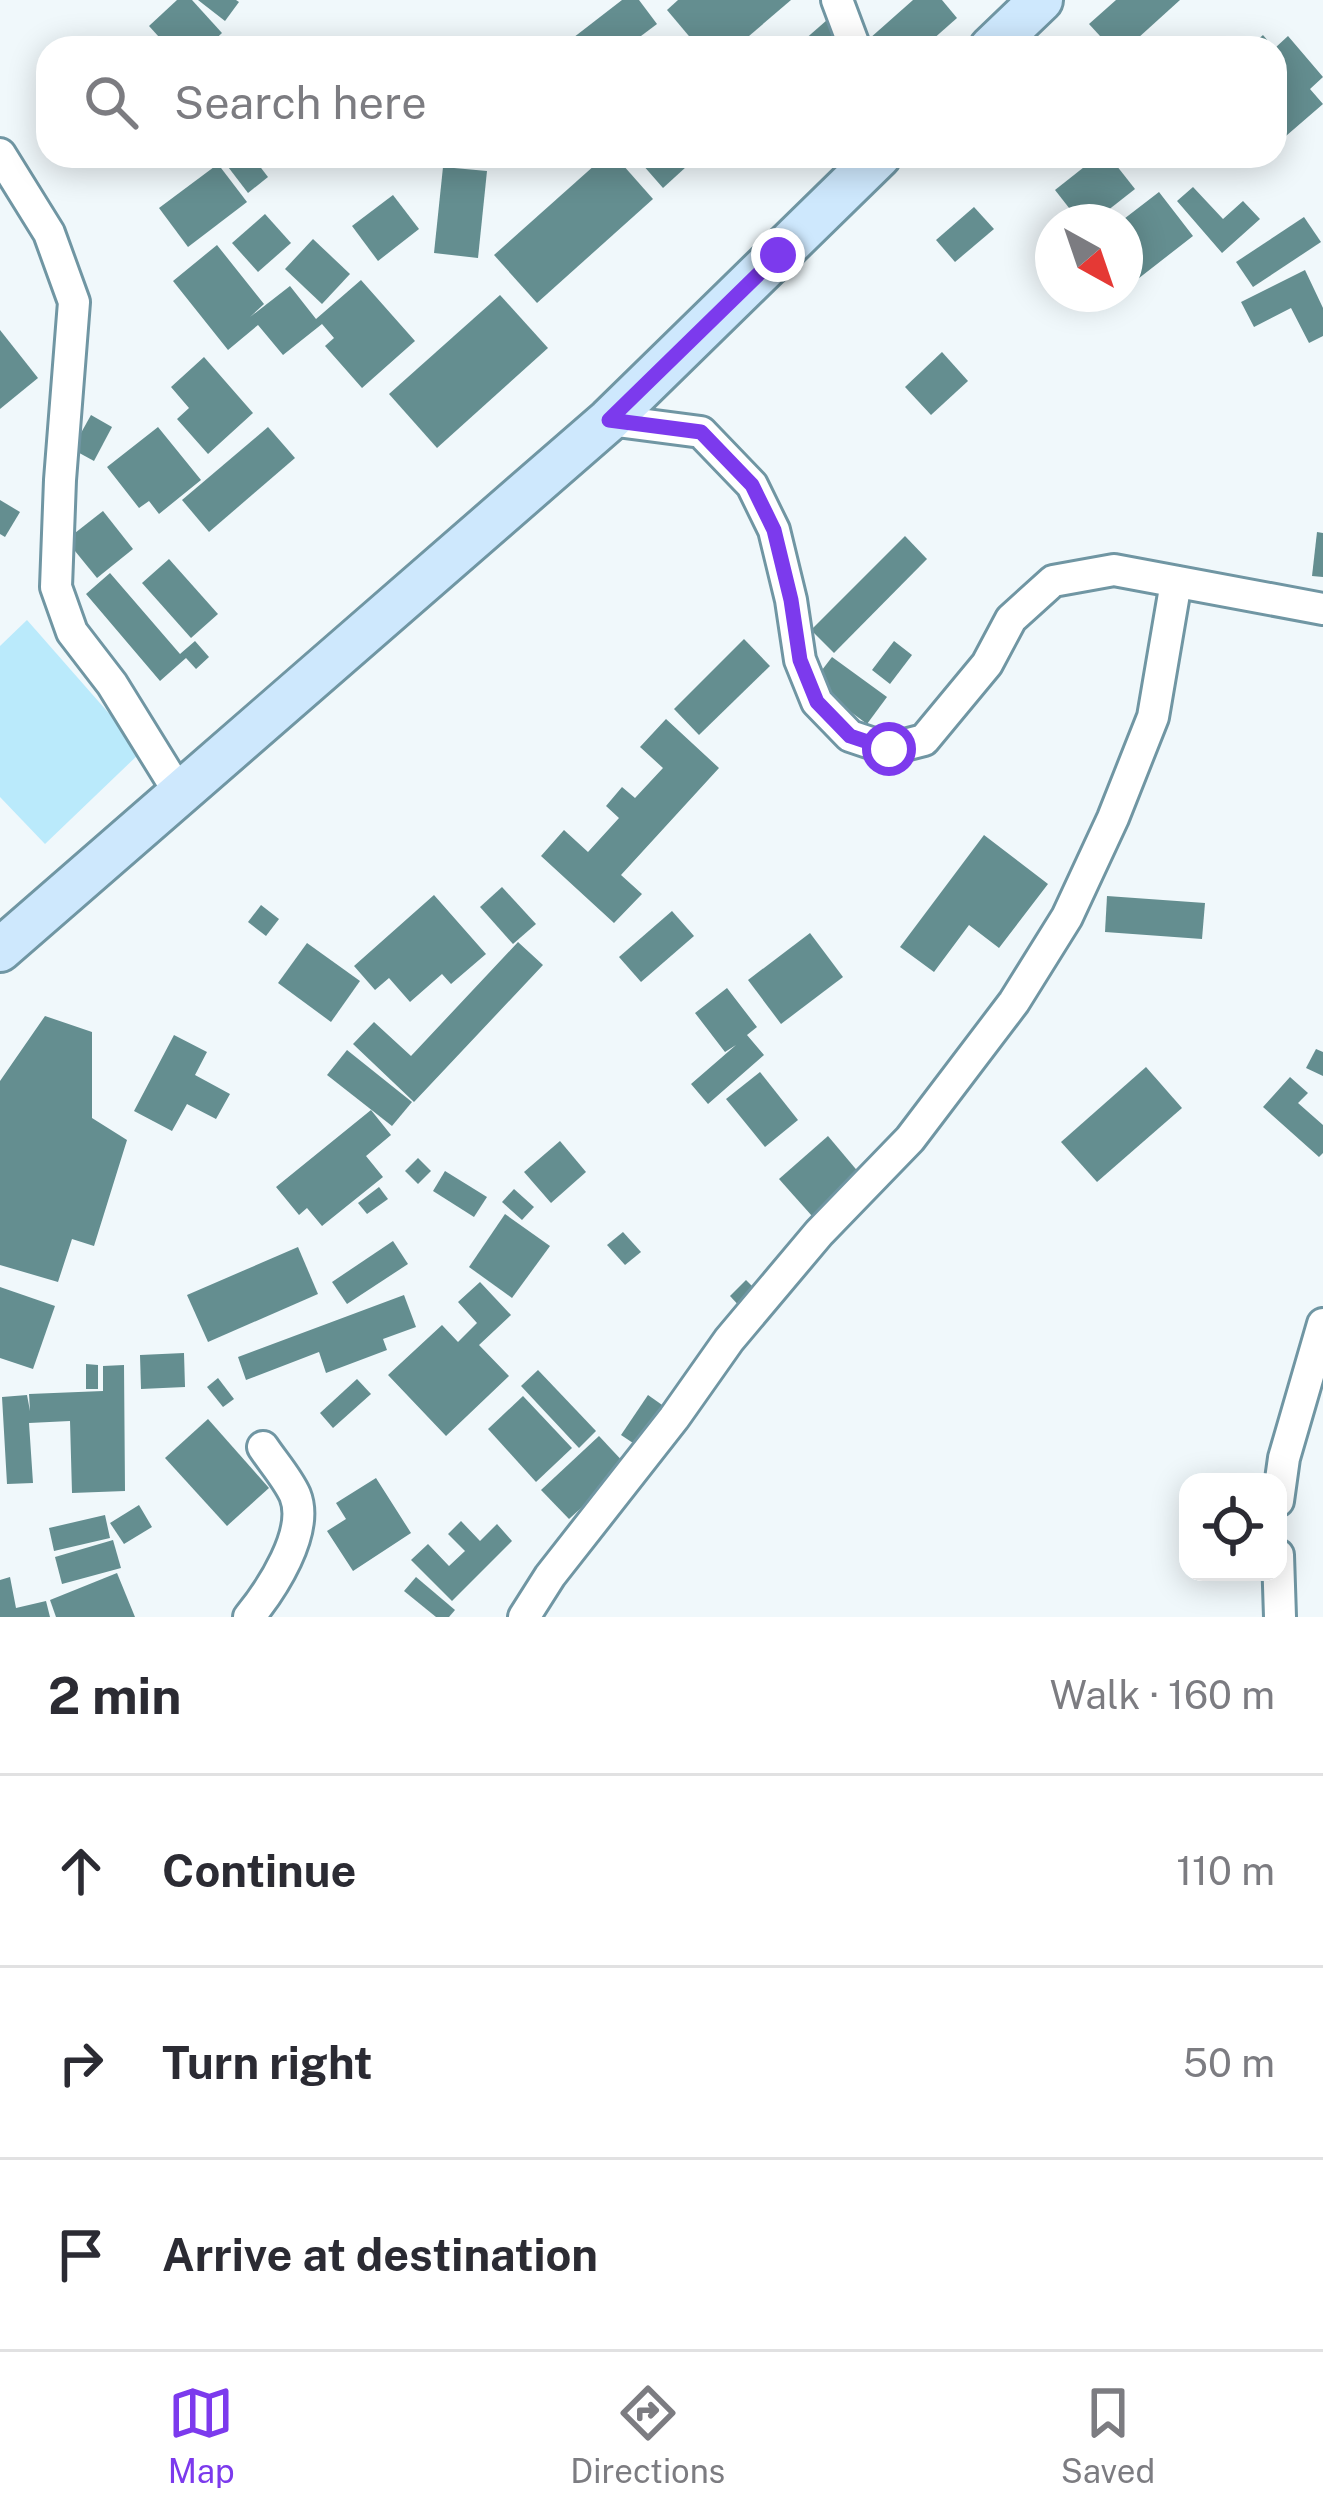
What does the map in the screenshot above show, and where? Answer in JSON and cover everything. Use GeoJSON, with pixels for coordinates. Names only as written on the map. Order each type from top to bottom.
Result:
{"type":"FeatureCollection","features":[{"type":"Feature","properties":{"kind":"main road"},"geometry":{"type":"LineString","coordinates":[[1004,36],[1041,0]]}},
{"type":"Feature","properties":{"kind":"main road"},"geometry":{"type":"LineString","coordinates":[[0,950],[609,420],[867,168]]}},
{"type":"Feature","properties":{"kind":"street"},"geometry":{"type":"LineString","coordinates":[[836,0],[850,36]]}},
{"type":"Feature","properties":{"kind":"street"},"geometry":{"type":"LineString","coordinates":[[0,154],[49,233],[74,302],[56,587],[72,632],[112,684],[180,794]]}},
{"type":"Feature","properties":{"kind":"street"},"geometry":{"type":"LineString","coordinates":[[609,420],[701,432],[752,485],[774,530],[800,660],[817,702],[850,736],[889,749],[924,740],[987,664],[1011,619],[1053,581],[1114,570],[1323,609]]}},
{"type":"Feature","properties":{"kind":"street"},"geometry":{"type":"LineString","coordinates":[[524,1617],[729,1340],[819,1234],[910,1139],[1014,1003],[1067,917],[1154,717],[1176,582]]}},
{"type":"Feature","properties":{"kind":"street"},"geometry":{"type":"LineString","coordinates":[[1282,1473],[1323,1324]]}},
{"type":"Feature","properties":{"kind":"street"},"geometry":{"type":"LineString","coordinates":[[249,1617],[275,1585],[299,1521],[296,1497],[263,1447]]}},
{"type":"Feature","properties":{"kind":"street"},"geometry":{"type":"LineString","coordinates":[[1279,1581],[1280,1617]]}},
{"type":"Feature","properties":{"kind":"shaded area"},"geometry":{"type":"Polygon","coordinates":[[[27,620],[142,751],[45,844],[0,797],[0,646],[27,620]]]}},
{"type":"Feature","properties":{"kind":"building"},"geometry":{"type":"Polygon","coordinates":[[[177,0],[192,0],[222,33],[158,36],[149,26],[177,0]]]}},
{"type":"Feature","properties":{"kind":"building"},"geometry":{"type":"Polygon","coordinates":[[[198,0],[236,0],[239,2],[225,21],[198,0]]]}},
{"type":"Feature","properties":{"kind":"building"},"geometry":{"type":"Polygon","coordinates":[[[622,0],[639,0],[657,24],[641,36],[575,36],[622,0]]]}},
{"type":"Feature","properties":{"kind":"building"},"geometry":{"type":"Polygon","coordinates":[[[678,0],[791,0],[749,36],[689,36],[667,10],[678,0]]]}},
{"type":"Feature","properties":{"kind":"building"},"geometry":{"type":"Polygon","coordinates":[[[913,0],[942,0],[957,18],[937,36],[872,36],[913,0]]]}},
{"type":"Feature","properties":{"kind":"building"},"geometry":{"type":"Polygon","coordinates":[[[1116,0],[1180,0],[1140,36],[1100,36],[1089,24],[1116,0]]]}},
{"type":"Feature","properties":{"kind":"building"},"geometry":{"type":"Polygon","coordinates":[[[827,20],[841,36],[809,36],[827,20]]]}},
{"type":"Feature","properties":{"kind":"building"},"geometry":{"type":"Polygon","coordinates":[[[1287,37],[1323,77],[1310,89],[1323,104],[1287,135],[1287,37]]]}},
{"type":"Feature","properties":{"kind":"building"},"geometry":{"type":"Polygon","coordinates":[[[213,168],[221,168],[247,202],[188,247],[159,208],[213,168]]]}},
{"type":"Feature","properties":{"kind":"building"},"geometry":{"type":"Polygon","coordinates":[[[229,168],[261,168],[268,177],[248,193],[229,168]]]}},
{"type":"Feature","properties":{"kind":"building"},"geometry":{"type":"Polygon","coordinates":[[[443,168],[487,171],[478,258],[434,253],[443,168]]]}},
{"type":"Feature","properties":{"kind":"building"},"geometry":{"type":"Polygon","coordinates":[[[592,168],[626,168],[653,199],[537,303],[494,255],[592,168]]]}},
{"type":"Feature","properties":{"kind":"building"},"geometry":{"type":"Polygon","coordinates":[[[646,168],[685,168],[663,188],[646,168]]]}},
{"type":"Feature","properties":{"kind":"building"},"geometry":{"type":"Polygon","coordinates":[[[1083,168],[1118,168],[1135,189],[1116,204],[1066,204],[1055,190],[1083,168]]]}},
{"type":"Feature","properties":{"kind":"building"},"geometry":{"type":"Polygon","coordinates":[[[1193,187],[1223,219],[1243,201],[1260,219],[1222,253],[1177,201],[1193,187]]]}},
{"type":"Feature","properties":{"kind":"building"},"geometry":{"type":"Polygon","coordinates":[[[1159,192],[1193,236],[1143,275],[1143,204],[1159,192]]]}},
{"type":"Feature","properties":{"kind":"building"},"geometry":{"type":"Polygon","coordinates":[[[393,195],[419,229],[378,261],[352,226],[393,195]]]}},
{"type":"Feature","properties":{"kind":"building"},"geometry":{"type":"Polygon","coordinates":[[[974,207],[994,229],[955,262],[936,240],[974,207]]]}},
{"type":"Feature","properties":{"kind":"building"},"geometry":{"type":"Polygon","coordinates":[[[265,214],[291,243],[258,272],[232,243],[265,214]]]}},
{"type":"Feature","properties":{"kind":"building"},"geometry":{"type":"Polygon","coordinates":[[[1304,217],[1321,242],[1253,287],[1236,262],[1304,217]]]}},
{"type":"Feature","properties":{"kind":"building"},"geometry":{"type":"Polygon","coordinates":[[[313,239],[350,274],[322,304],[285,269],[313,239]]]}},
{"type":"Feature","properties":{"kind":"building"},"geometry":{"type":"Polygon","coordinates":[[[217,245],[264,304],[250,317],[290,286],[316,319],[361,280],[415,341],[362,388],[325,346],[334,338],[322,324],[283,355],[258,325],[228,350],[173,281],[217,245]]]}},
{"type":"Feature","properties":{"kind":"building"},"geometry":{"type":"Polygon","coordinates":[[[1305,270],[1323,308],[1323,336],[1309,343],[1291,308],[1254,327],[1241,302],[1305,270]]]}},
{"type":"Feature","properties":{"kind":"building"},"geometry":{"type":"Polygon","coordinates":[[[500,295],[548,348],[437,448],[389,394],[500,295]]]}},
{"type":"Feature","properties":{"kind":"building"},"geometry":{"type":"Polygon","coordinates":[[[0,330],[38,378],[0,409],[0,330]]]}},
{"type":"Feature","properties":{"kind":"building"},"geometry":{"type":"Polygon","coordinates":[[[942,352],[968,381],[931,415],[905,387],[942,352]]]}},
{"type":"Feature","properties":{"kind":"building"},"geometry":{"type":"Polygon","coordinates":[[[204,357],[253,413],[208,454],[177,419],[189,408],[171,387],[204,357]]]}},
{"type":"Feature","properties":{"kind":"building"},"geometry":{"type":"Polygon","coordinates":[[[91,415],[112,427],[94,461],[72,449],[91,415]]]}},
{"type":"Feature","properties":{"kind":"building"},"geometry":{"type":"Polygon","coordinates":[[[158,427],[201,480],[159,514],[149,501],[139,508],[107,467],[158,427]]]}},
{"type":"Feature","properties":{"kind":"building"},"geometry":{"type":"Polygon","coordinates":[[[268,427],[295,458],[209,532],[182,500],[268,427]]]}},
{"type":"Feature","properties":{"kind":"building"},"geometry":{"type":"Polygon","coordinates":[[[0,500],[20,512],[5,537],[0,534],[0,500]]]}},
{"type":"Feature","properties":{"kind":"building"},"geometry":{"type":"Polygon","coordinates":[[[103,511],[133,549],[97,578],[66,540],[103,511]]]}},
{"type":"Feature","properties":{"kind":"building"},"geometry":{"type":"Polygon","coordinates":[[[1317,532],[1323,533],[1323,577],[1312,576],[1317,532]]]}},
{"type":"Feature","properties":{"kind":"building"},"geometry":{"type":"Polygon","coordinates":[[[905,536],[927,559],[834,653],[811,630],[905,536]]]}},
{"type":"Feature","properties":{"kind":"building"},"geometry":{"type":"Polygon","coordinates":[[[169,559],[218,614],[191,638],[142,583],[169,559]]]}},
{"type":"Feature","properties":{"kind":"building"},"geometry":{"type":"Polygon","coordinates":[[[110,573],[180,654],[195,641],[209,657],[196,669],[186,658],[160,681],[86,594],[110,573]]]}},
{"type":"Feature","properties":{"kind":"building"},"geometry":{"type":"Polygon","coordinates":[[[744,639],[770,666],[699,735],[674,709],[744,639]]]}},
{"type":"Feature","properties":{"kind":"building"},"geometry":{"type":"Polygon","coordinates":[[[894,641],[912,655],[890,684],[872,670],[894,641]]]}},
{"type":"Feature","properties":{"kind":"building"},"geometry":{"type":"Polygon","coordinates":[[[832,657],[887,697],[867,724],[812,683],[832,657]]]}},
{"type":"Feature","properties":{"kind":"building"},"geometry":{"type":"Polygon","coordinates":[[[666,719],[719,768],[621,875],[642,894],[614,923],[541,856],[564,830],[588,852],[619,818],[606,806],[622,787],[635,798],[663,768],[640,747],[666,719]]]}},
{"type":"Feature","properties":{"kind":"building"},"geometry":{"type":"Polygon","coordinates":[[[984,835],[1048,884],[999,948],[969,925],[934,972],[900,947],[984,835]]]}},
{"type":"Feature","properties":{"kind":"building"},"geometry":{"type":"Polygon","coordinates":[[[502,887],[536,924],[513,944],[480,907],[502,887]]]}},
{"type":"Feature","properties":{"kind":"building"},"geometry":{"type":"Polygon","coordinates":[[[434,895],[486,954],[451,984],[442,974],[410,1002],[389,978],[375,990],[354,966],[434,895]]]}},
{"type":"Feature","properties":{"kind":"building"},"geometry":{"type":"Polygon","coordinates":[[[1107,896],[1205,903],[1202,939],[1105,932],[1107,896]]]}},
{"type":"Feature","properties":{"kind":"building"},"geometry":{"type":"Polygon","coordinates":[[[261,905],[279,919],[266,936],[248,922],[261,905]]]}},
{"type":"Feature","properties":{"kind":"building"},"geometry":{"type":"Polygon","coordinates":[[[672,911],[694,936],[641,982],[619,957],[672,911]]]}},
{"type":"Feature","properties":{"kind":"building"},"geometry":{"type":"Polygon","coordinates":[[[810,933],[843,977],[781,1024],[748,980],[810,933]]]}},
{"type":"Feature","properties":{"kind":"building"},"geometry":{"type":"Polygon","coordinates":[[[518,942],[543,965],[414,1102],[353,1044],[374,1022],[411,1056],[518,942]]]}},
{"type":"Feature","properties":{"kind":"building"},"geometry":{"type":"Polygon","coordinates":[[[307,943],[360,981],[331,1022],[278,983],[307,943]]]}},
{"type":"Feature","properties":{"kind":"building"},"geometry":{"type":"Polygon","coordinates":[[[727,988],[757,1027],[747,1035],[764,1055],[708,1104],[691,1084],[736,1045],[725,1052],[695,1013],[727,988]]]}},
{"type":"Feature","properties":{"kind":"building"},"geometry":{"type":"Polygon","coordinates":[[[45,1016],[92,1032],[92,1118],[127,1140],[94,1246],[72,1239],[58,1282],[0,1265],[0,1081],[45,1016]]]}},
{"type":"Feature","properties":{"kind":"building"},"geometry":{"type":"Polygon","coordinates":[[[174,1035],[207,1052],[195,1075],[230,1094],[216,1119],[187,1104],[172,1131],[134,1111],[174,1035]]]}},
{"type":"Feature","properties":{"kind":"building"},"geometry":{"type":"Polygon","coordinates":[[[1316,1049],[1323,1052],[1323,1076],[1306,1068],[1316,1049]]]}},
{"type":"Feature","properties":{"kind":"building"},"geometry":{"type":"Polygon","coordinates":[[[347,1050],[412,1102],[392,1126],[327,1075],[347,1050]]]}},
{"type":"Feature","properties":{"kind":"building"},"geometry":{"type":"Polygon","coordinates":[[[1146,1067],[1182,1108],[1097,1182],[1061,1142],[1146,1067]]]}},
{"type":"Feature","properties":{"kind":"building"},"geometry":{"type":"Polygon","coordinates":[[[760,1072],[798,1120],[765,1147],[726,1099],[760,1072]]]}},
{"type":"Feature","properties":{"kind":"building"},"geometry":{"type":"Polygon","coordinates":[[[1290,1077],[1308,1093],[1298,1103],[1323,1125],[1319,1157],[1263,1107],[1290,1077]]]}},
{"type":"Feature","properties":{"kind":"building"},"geometry":{"type":"Polygon","coordinates":[[[371,1110],[391,1135],[366,1156],[383,1177],[322,1226],[307,1208],[299,1215],[276,1187],[371,1110]]]}},
{"type":"Feature","properties":{"kind":"building"},"geometry":{"type":"Polygon","coordinates":[[[828,1136],[860,1174],[812,1216],[779,1179],[828,1136]]]}},
{"type":"Feature","properties":{"kind":"building"},"geometry":{"type":"Polygon","coordinates":[[[560,1141],[586,1172],[551,1203],[524,1172],[560,1141]]]}},
{"type":"Feature","properties":{"kind":"building"},"geometry":{"type":"Polygon","coordinates":[[[418,1158],[431,1171],[418,1184],[405,1171],[418,1158]]]}},
{"type":"Feature","properties":{"kind":"building"},"geometry":{"type":"Polygon","coordinates":[[[445,1171],[487,1197],[474,1217],[433,1191],[445,1171]]]}},
{"type":"Feature","properties":{"kind":"building"},"geometry":{"type":"Polygon","coordinates":[[[379,1187],[388,1199],[367,1214],[358,1203],[379,1187]]]}},
{"type":"Feature","properties":{"kind":"building"},"geometry":{"type":"Polygon","coordinates":[[[514,1189],[534,1207],[522,1220],[502,1202],[514,1189]]]}},
{"type":"Feature","properties":{"kind":"building"},"geometry":{"type":"Polygon","coordinates":[[[505,1214],[550,1246],[512,1298],[469,1267],[505,1214]]]}},
{"type":"Feature","properties":{"kind":"building"},"geometry":{"type":"Polygon","coordinates":[[[623,1232],[641,1252],[625,1265],[607,1245],[623,1232]]]}},
{"type":"Feature","properties":{"kind":"building"},"geometry":{"type":"Polygon","coordinates":[[[393,1241],[408,1264],[347,1304],[332,1282],[393,1241]]]}},
{"type":"Feature","properties":{"kind":"building"},"geometry":{"type":"Polygon","coordinates":[[[298,1247],[318,1294],[208,1342],[187,1295],[298,1247]]]}},
{"type":"Feature","properties":{"kind":"building"},"geometry":{"type":"Polygon","coordinates":[[[746,1280],[758,1292],[742,1309],[730,1296],[746,1280]]]}},
{"type":"Feature","properties":{"kind":"building"},"geometry":{"type":"Polygon","coordinates":[[[480,1282],[511,1315],[479,1345],[509,1376],[446,1436],[388,1375],[442,1325],[458,1342],[477,1323],[458,1302],[480,1282]]]}},
{"type":"Feature","properties":{"kind":"building"},"geometry":{"type":"Polygon","coordinates":[[[0,1287],[55,1306],[33,1369],[0,1358],[0,1287]]]}},
{"type":"Feature","properties":{"kind":"building"},"geometry":{"type":"Polygon","coordinates":[[[404,1295],[416,1327],[383,1339],[387,1350],[326,1373],[319,1352],[246,1380],[238,1357],[404,1295]]]}},
{"type":"Feature","properties":{"kind":"building"},"geometry":{"type":"Polygon","coordinates":[[[184,1353],[185,1387],[141,1389],[140,1355],[184,1353]]]}},
{"type":"Feature","properties":{"kind":"building"},"geometry":{"type":"Polygon","coordinates":[[[86,1364],[98,1365],[98,1389],[86,1389],[86,1364]]]}},
{"type":"Feature","properties":{"kind":"building"},"geometry":{"type":"Polygon","coordinates":[[[124,1365],[125,1491],[72,1493],[70,1421],[29,1423],[33,1483],[7,1484],[2,1397],[27,1395],[30,1411],[29,1394],[103,1391],[103,1366],[124,1365]]]}},
{"type":"Feature","properties":{"kind":"building"},"geometry":{"type":"Polygon","coordinates":[[[538,1370],[596,1431],[579,1448],[521,1386],[538,1370]]]}},
{"type":"Feature","properties":{"kind":"building"},"geometry":{"type":"Polygon","coordinates":[[[218,1378],[234,1399],[223,1407],[207,1387],[218,1378]]]}},
{"type":"Feature","properties":{"kind":"building"},"geometry":{"type":"Polygon","coordinates":[[[357,1379],[371,1394],[333,1428],[320,1413],[357,1379]]]}},
{"type":"Feature","properties":{"kind":"building"},"geometry":{"type":"Polygon","coordinates":[[[648,1395],[665,1407],[639,1447],[621,1435],[648,1395]]]}},
{"type":"Feature","properties":{"kind":"building"},"geometry":{"type":"Polygon","coordinates":[[[523,1396],[572,1448],[536,1482],[488,1429],[523,1396]]]}},
{"type":"Feature","properties":{"kind":"building"},"geometry":{"type":"Polygon","coordinates":[[[208,1419],[269,1488],[227,1526],[165,1458],[208,1419]]]}},
{"type":"Feature","properties":{"kind":"building"},"geometry":{"type":"Polygon","coordinates":[[[599,1436],[627,1466],[569,1519],[541,1490],[599,1436]]]}},
{"type":"Feature","properties":{"kind":"building"},"geometry":{"type":"Polygon","coordinates":[[[376,1478],[411,1533],[353,1571],[327,1531],[346,1519],[336,1503],[376,1478]]]}},
{"type":"Feature","properties":{"kind":"building"},"geometry":{"type":"Polygon","coordinates":[[[139,1505],[152,1527],[124,1544],[110,1523],[139,1505]]]}},
{"type":"Feature","properties":{"kind":"building"},"geometry":{"type":"Polygon","coordinates":[[[105,1515],[110,1538],[54,1551],[49,1528],[105,1515]]]}},
{"type":"Feature","properties":{"kind":"building"},"geometry":{"type":"Polygon","coordinates":[[[461,1521],[480,1541],[497,1524],[512,1541],[452,1601],[411,1560],[428,1544],[449,1566],[465,1551],[448,1534],[461,1521]]]}},
{"type":"Feature","properties":{"kind":"building"},"geometry":{"type":"Polygon","coordinates":[[[113,1540],[121,1568],[62,1584],[55,1557],[113,1540]]]}},
{"type":"Feature","properties":{"kind":"building"},"geometry":{"type":"Polygon","coordinates":[[[117,1573],[135,1617],[56,1617],[50,1600],[117,1573]]]}},
{"type":"Feature","properties":{"kind":"building"},"geometry":{"type":"Polygon","coordinates":[[[10,1577],[16,1608],[46,1601],[50,1617],[0,1617],[0,1580],[10,1577]]]}},
{"type":"Feature","properties":{"kind":"building"},"geometry":{"type":"Polygon","coordinates":[[[416,1577],[455,1610],[449,1617],[436,1617],[404,1591],[416,1577]]]}},
{"type":"Feature","properties":{"kind":"route"},"geometry":{"type":"LineString","coordinates":[[778,255],[609,420],[701,432],[752,485],[774,530],[800,660],[817,702],[850,736],[889,749]]}}]}
